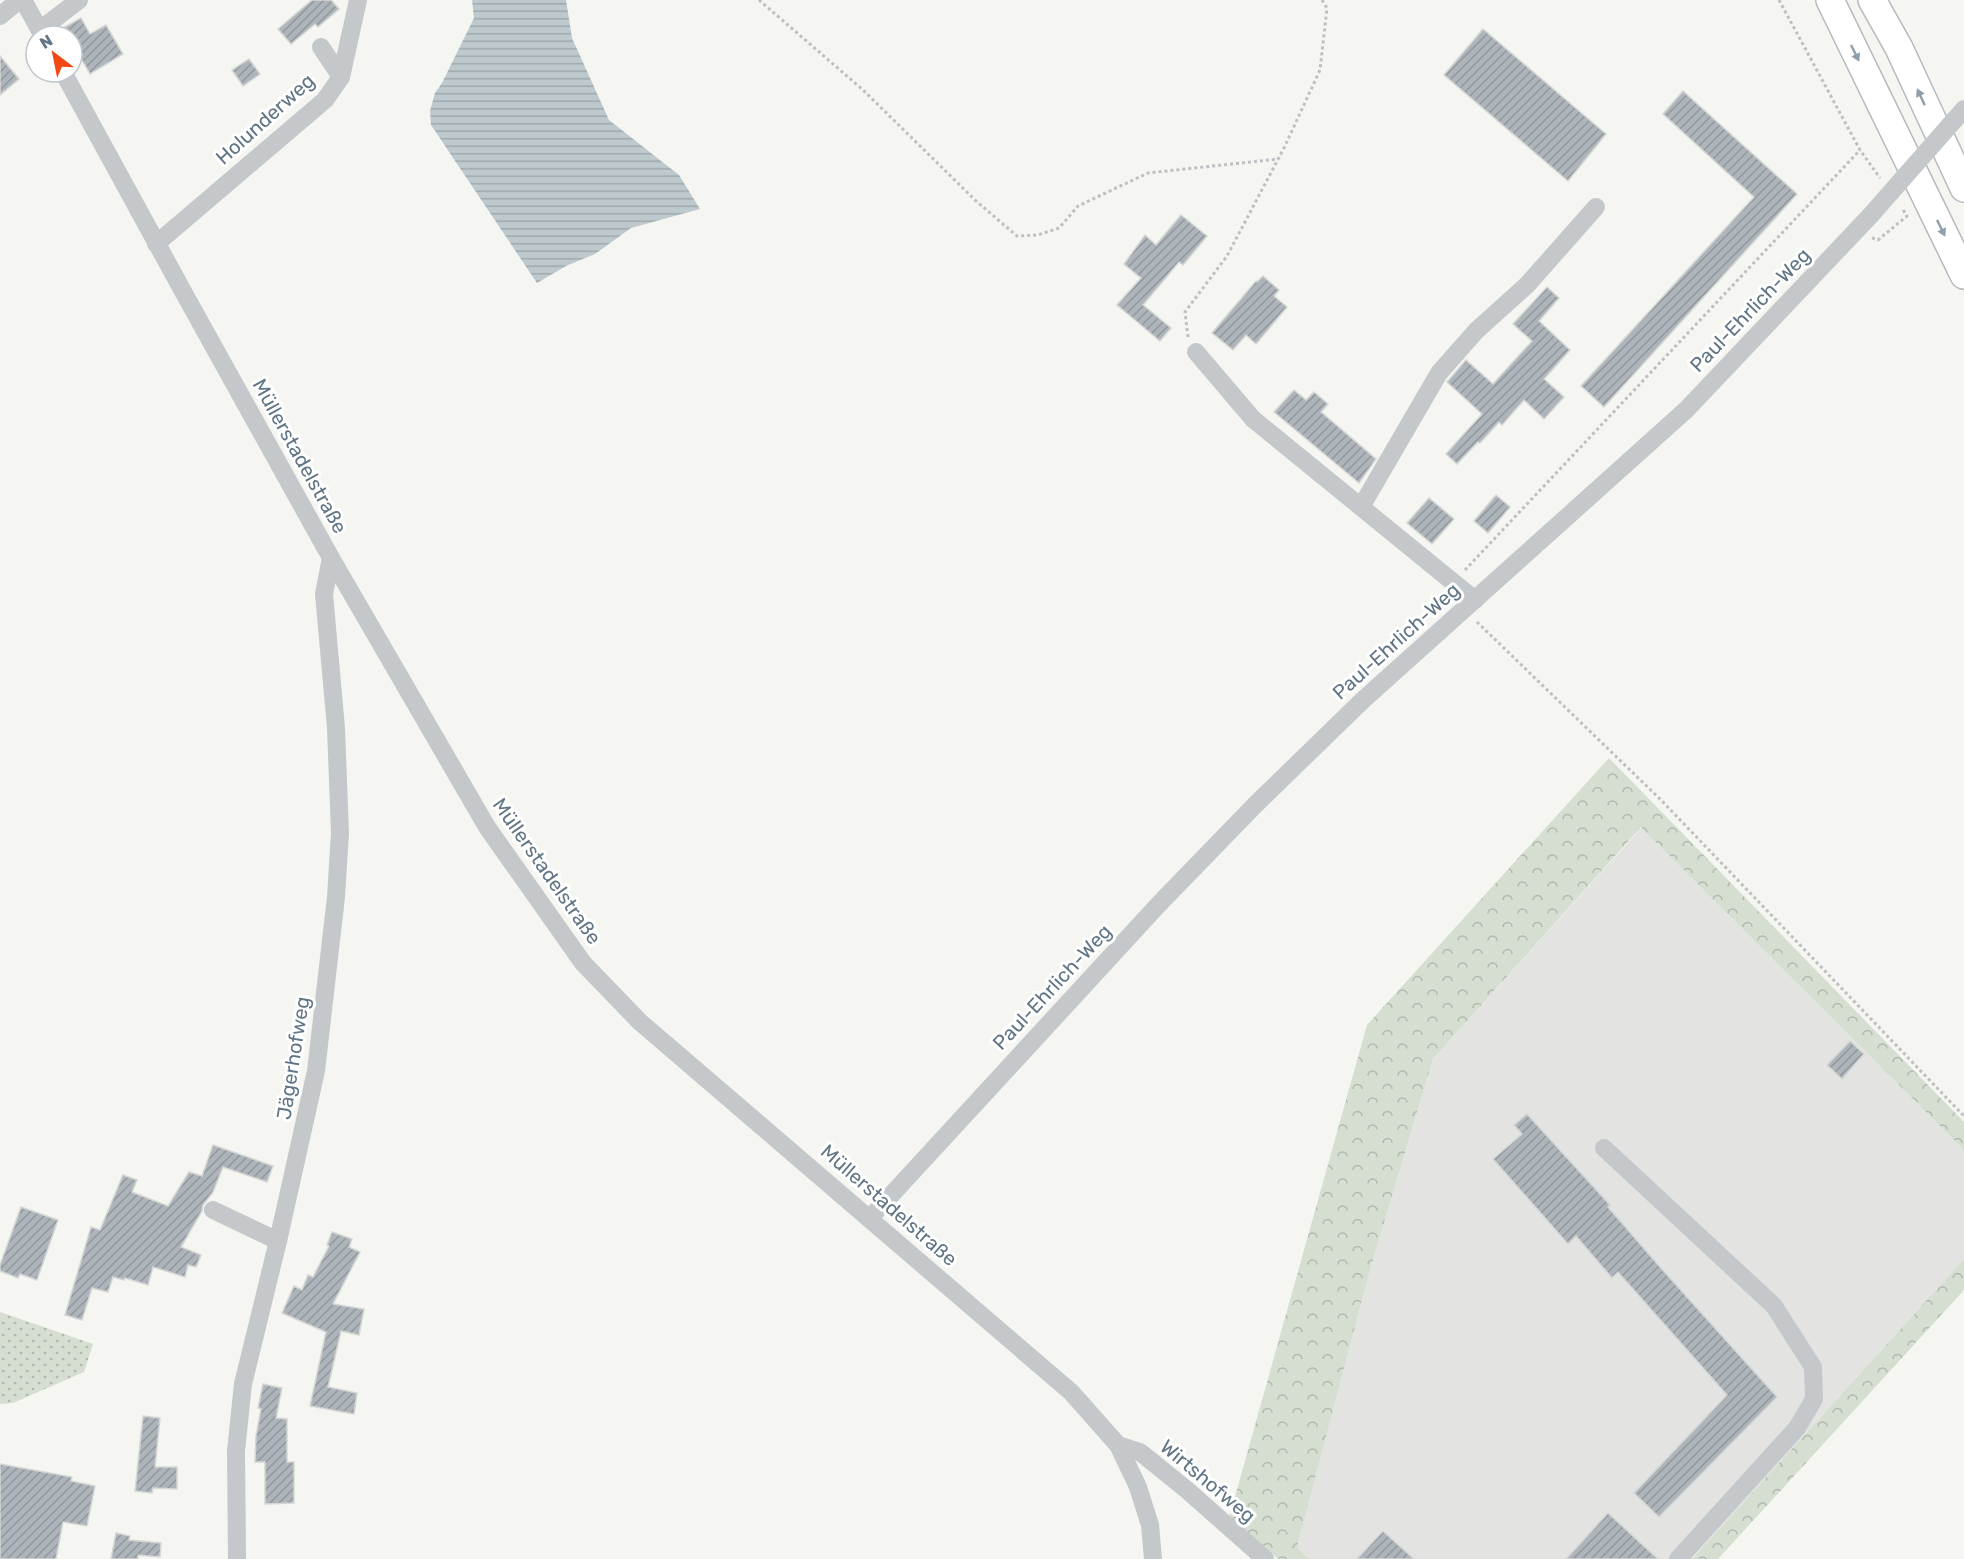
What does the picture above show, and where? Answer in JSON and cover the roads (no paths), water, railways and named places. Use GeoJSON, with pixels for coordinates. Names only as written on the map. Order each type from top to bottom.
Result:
{"type":"FeatureCollection","features":[{"type":"Feature","properties":{"kind":"highway"},"geometry":{"type":"LineString","coordinates":[[1830,0],[1964,275]]}},
{"type":"Feature","properties":{"kind":"highway"},"geometry":{"type":"LineString","coordinates":[[1872,0],[1899,48],[1964,188]]}},
{"type":"Feature","properties":{"kind":"street"},"geometry":{"type":"LineString","coordinates":[[0,16],[21,0],[36,24]]}},
{"type":"Feature","properties":{"kind":"street"},"geometry":{"type":"LineString","coordinates":[[51,24],[79,0]]}},
{"type":"Feature","properties":{"kind":"street","name":"Holunderweg"},"geometry":{"type":"LineString","coordinates":[[156,244],[325,100],[341,77],[358,0]]}},
{"type":"Feature","properties":{"kind":"street"},"geometry":{"type":"LineString","coordinates":[[321,47],[341,77]]}},
{"type":"Feature","properties":{"kind":"street","name":"Müllerstadelstraße"},"geometry":{"type":"LineString","coordinates":[[69,84],[331,558],[487,827],[583,963],[640,1022],[1071,1392],[1118,1445],[1138,1487],[1150,1525],[1153,1559]]}},
{"type":"Feature","properties":{"kind":"street","name":"Paul-Ehrlich-Weg"},"geometry":{"type":"LineString","coordinates":[[870,1218],[1160,904],[1239,822],[1363,700],[1686,410],[1870,216],[1964,109]]}},
{"type":"Feature","properties":{"kind":"street"},"geometry":{"type":"LineString","coordinates":[[1361,507],[1439,373],[1476,331],[1527,285],[1596,207]]}},
{"type":"Feature","properties":{"kind":"street"},"geometry":{"type":"LineString","coordinates":[[1196,352],[1253,419],[1454,582],[1470,605]]}},
{"type":"Feature","properties":{"kind":"street","name":"Jägerhofweg"},"geometry":{"type":"LineString","coordinates":[[237,1559],[236,1451],[243,1384],[316,1071],[336,897],[340,833],[336,728],[324,594],[331,558]]}},
{"type":"Feature","properties":{"kind":"street"},"geometry":{"type":"LineString","coordinates":[[1604,1148],[1774,1306],[1813,1367],[1814,1399],[1797,1428],[1678,1559]]}},
{"type":"Feature","properties":{"kind":"street"},"geometry":{"type":"LineString","coordinates":[[213,1210],[278,1241]]}},
{"type":"Feature","properties":{"kind":"street","name":"Wirtshofweg"},"geometry":{"type":"LineString","coordinates":[[1118,1445],[1140,1452],[1265,1559]]}}]}
